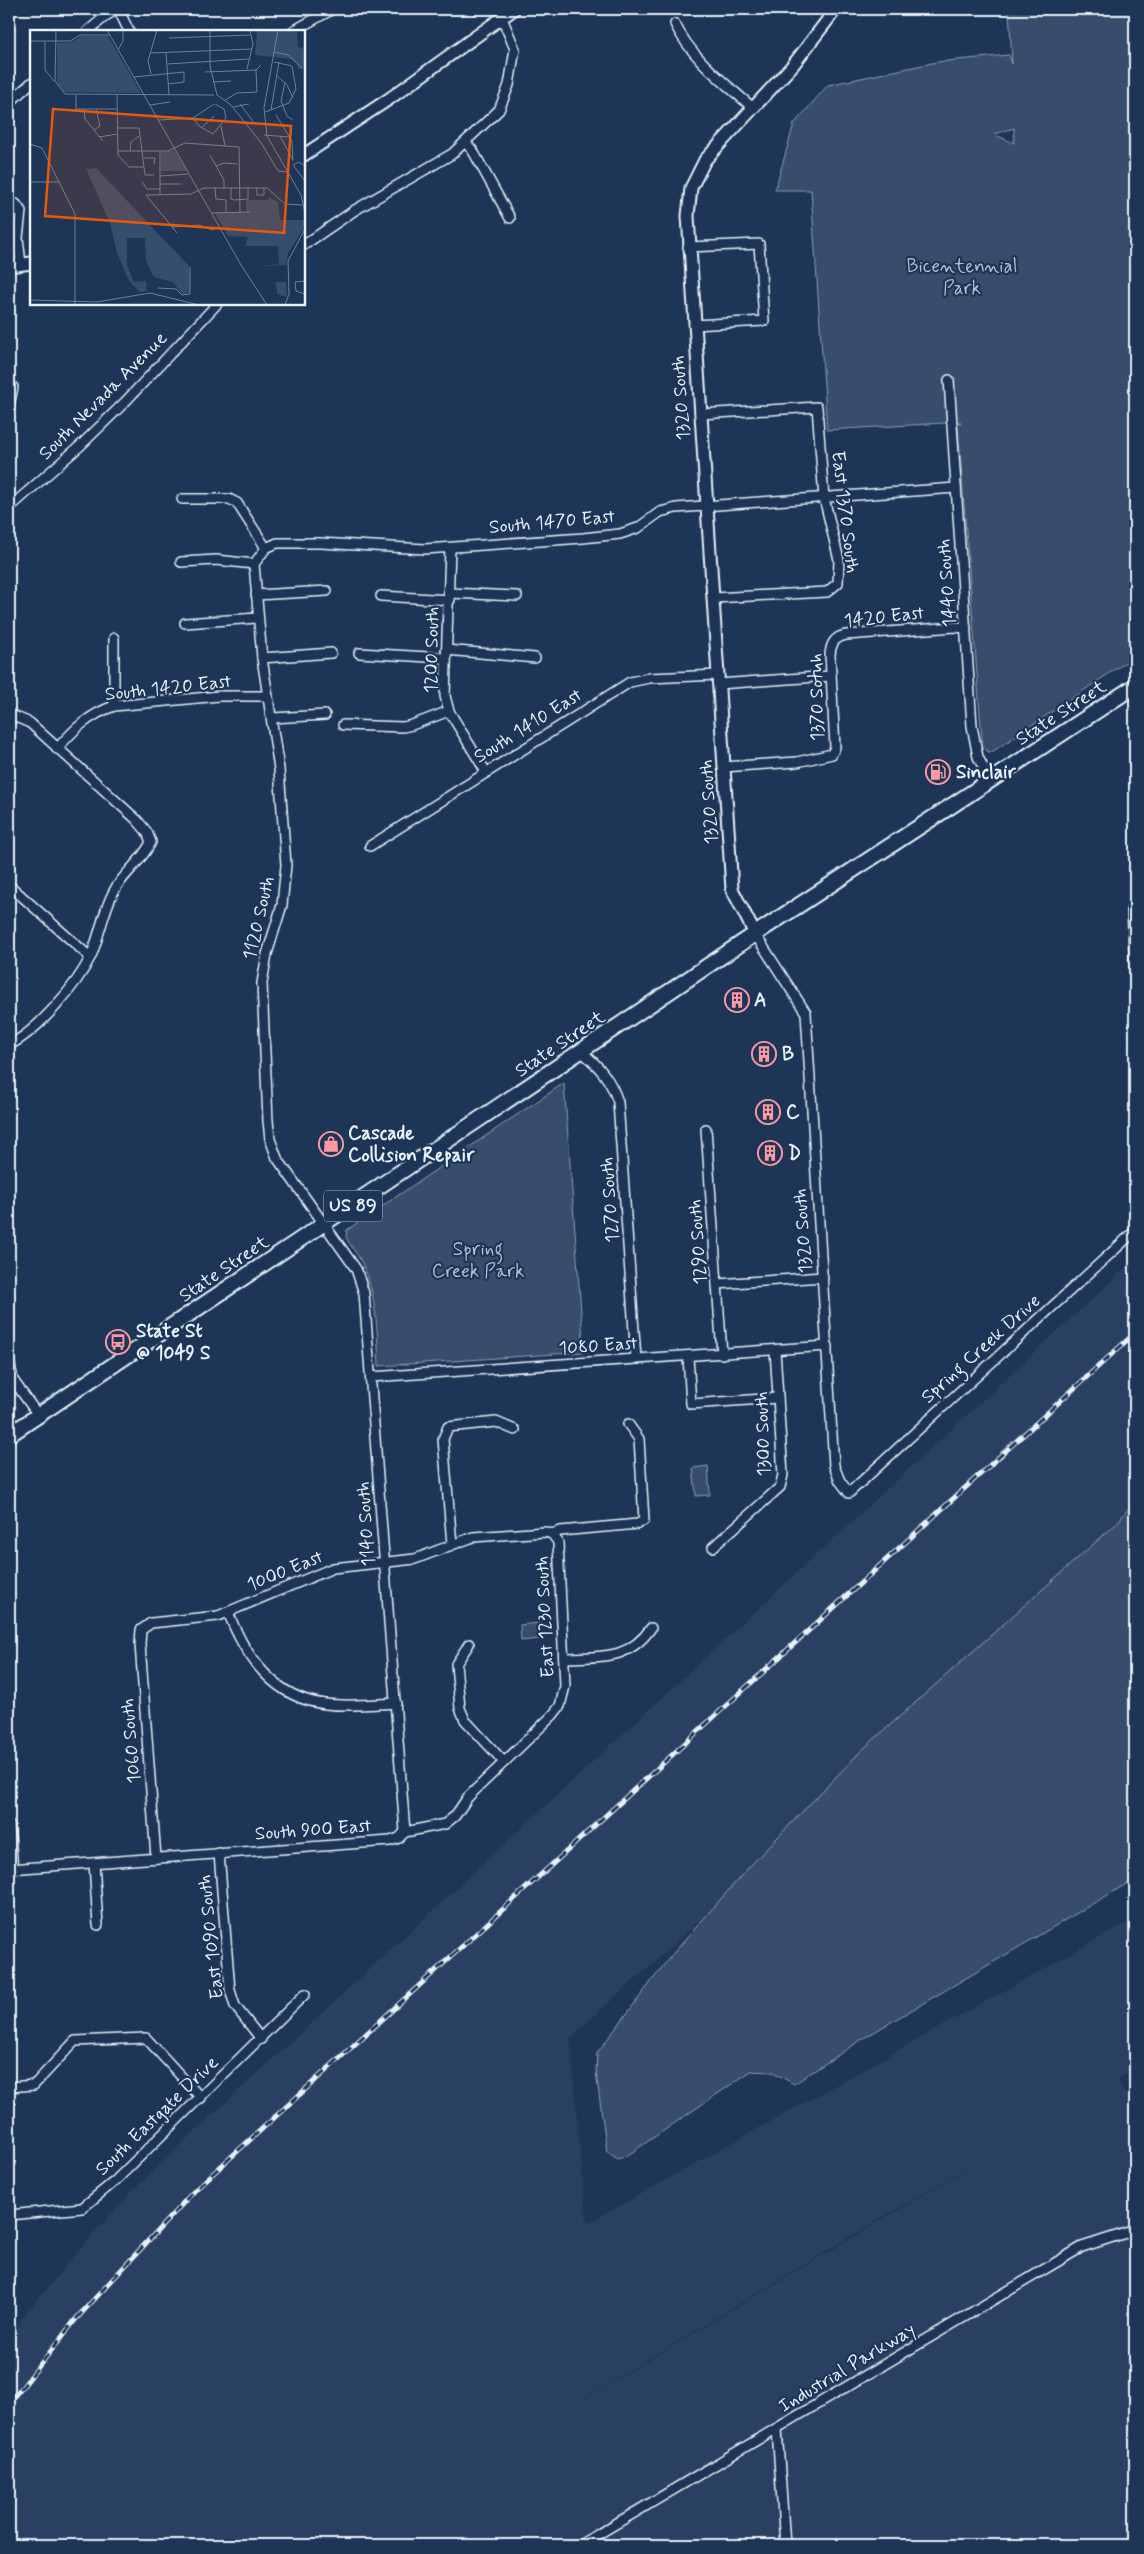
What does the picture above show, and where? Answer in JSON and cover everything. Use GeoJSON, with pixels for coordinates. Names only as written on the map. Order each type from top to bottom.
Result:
{"type":"FeatureCollection","features":[{"type":"Feature","properties":{"kind":"main road","name":"State Street"},"geometry":{"type":"LineString","coordinates":[[9,1435],[582,1052],[755,934],[1135,689]]}},
{"type":"Feature","properties":{"kind":"street"},"geometry":{"type":"LineString","coordinates":[[89,30],[107,15],[118,9],[128,30]]}},
{"type":"Feature","properties":{"kind":"street"},"geometry":{"type":"LineString","coordinates":[[295,30],[332,9]]}},
{"type":"Feature","properties":{"kind":"street"},"geometry":{"type":"LineString","coordinates":[[305,155],[390,99],[514,9]]}},
{"type":"Feature","properties":{"kind":"street","name":"1320 South"},"geometry":{"type":"LineString","coordinates":[[836,9],[794,65],[705,160],[691,188],[688,216],[688,247],[732,889],[755,934],[806,1013],[834,1466],[840,1482],[849,1493]]}},
{"type":"Feature","properties":{"kind":"street"},"geometry":{"type":"LineString","coordinates":[[305,244],[355,210],[452,154],[499,110],[510,84],[515,49],[502,18]]}},
{"type":"Feature","properties":{"kind":"street"},"geometry":{"type":"LineString","coordinates":[[675,24],[681,37],[702,60],[753,108]]}},
{"type":"Feature","properties":{"kind":"street"},"geometry":{"type":"LineString","coordinates":[[9,103],[30,84]]}},
{"type":"Feature","properties":{"kind":"street"},"geometry":{"type":"LineString","coordinates":[[465,142],[473,151],[510,218]]}},
{"type":"Feature","properties":{"kind":"street"},"geometry":{"type":"LineString","coordinates":[[9,266],[26,264],[18,238],[21,211],[12,203]]}},
{"type":"Feature","properties":{"kind":"street"},"geometry":{"type":"LineString","coordinates":[[688,247],[759,244],[764,321],[694,325]]}},
{"type":"Feature","properties":{"kind":"street","name":"South Nevada Avenue"},"geometry":{"type":"LineString","coordinates":[[9,508],[81,445],[119,408],[216,305]]}},
{"type":"Feature","properties":{"kind":"street","name":"1440 South"},"geometry":{"type":"LineString","coordinates":[[949,380],[974,740],[980,763],[990,781]]}},
{"type":"Feature","properties":{"kind":"street"},"geometry":{"type":"LineString","coordinates":[[9,406],[13,387]]}},
{"type":"Feature","properties":{"kind":"street","name":"East 1370 South"},"geometry":{"type":"LineString","coordinates":[[700,414],[817,407],[824,498],[839,560],[838,583],[828,592],[713,598]]}},
{"type":"Feature","properties":{"kind":"street","name":"South 1470 East"},"geometry":{"type":"LineString","coordinates":[[266,548],[277,543],[286,543],[425,549],[620,534],[638,528],[660,512],[676,508],[956,488]]}},
{"type":"Feature","properties":{"kind":"street"},"geometry":{"type":"LineString","coordinates":[[182,499],[229,499],[237,504],[266,548],[254,564],[216,560],[182,562]]}},
{"type":"Feature","properties":{"kind":"street","name":"1200 South"},"geometry":{"type":"LineString","coordinates":[[450,548],[450,596],[445,696],[449,711],[486,772]]}},
{"type":"Feature","properties":{"kind":"street","name":"1120 South"},"geometry":{"type":"LineString","coordinates":[[254,564],[257,618],[279,769],[286,865],[282,905],[267,954],[262,983],[268,1121],[270,1139],[277,1158],[325,1224]]}},
{"type":"Feature","properties":{"kind":"street"},"geometry":{"type":"LineString","coordinates":[[256,595],[327,591]]}},
{"type":"Feature","properties":{"kind":"street"},"geometry":{"type":"LineString","coordinates":[[381,596],[517,596]]}},
{"type":"Feature","properties":{"kind":"street"},"geometry":{"type":"LineString","coordinates":[[185,622],[257,618]]}},
{"type":"Feature","properties":{"kind":"street","name":"1420 East"},"geometry":{"type":"LineString","coordinates":[[835,640],[846,634],[955,627],[966,628]]}},
{"type":"Feature","properties":{"kind":"street"},"geometry":{"type":"LineString","coordinates":[[114,638],[114,706]]}},
{"type":"Feature","properties":{"kind":"street","name":"1370 Sotuh"},"geometry":{"type":"LineString","coordinates":[[724,767],[797,762],[832,754],[835,747],[830,649],[835,640]]}},
{"type":"Feature","properties":{"kind":"street"},"geometry":{"type":"LineString","coordinates":[[262,658],[331,653]]}},
{"type":"Feature","properties":{"kind":"street"},"geometry":{"type":"LineString","coordinates":[[360,653],[535,658]]}},
{"type":"Feature","properties":{"kind":"street","name":"South 1410 East"},"geometry":{"type":"LineString","coordinates":[[370,846],[630,682],[649,678],[719,680],[831,676]]}},
{"type":"Feature","properties":{"kind":"street","name":"South 1420 East"},"geometry":{"type":"LineString","coordinates":[[57,749],[78,725],[99,712],[114,706],[219,696],[268,696]]}},
{"type":"Feature","properties":{"kind":"street"},"geometry":{"type":"LineString","coordinates":[[343,725],[403,727],[449,711]]}},
{"type":"Feature","properties":{"kind":"street"},"geometry":{"type":"LineString","coordinates":[[9,714],[30,723],[137,820],[147,832],[151,842],[147,850],[127,872],[114,892],[90,957],[77,979],[24,1038],[9,1045]]}},
{"type":"Feature","properties":{"kind":"street"},"geometry":{"type":"LineString","coordinates":[[272,718],[325,715]]}},
{"type":"Feature","properties":{"kind":"street"},"geometry":{"type":"LineString","coordinates":[[9,885],[90,957]]}},
{"type":"Feature","properties":{"kind":"street"},"geometry":{"type":"LineString","coordinates":[[1135,898],[1132,908],[1135,971]]}},
{"type":"Feature","properties":{"kind":"street","name":"1270 South"},"geometry":{"type":"LineString","coordinates":[[582,1052],[599,1067],[613,1087],[619,1109],[636,1359]]}},
{"type":"Feature","properties":{"kind":"street","name":"1290 South"},"geometry":{"type":"LineString","coordinates":[[706,1129],[722,1354]]}},
{"type":"Feature","properties":{"kind":"street","name":"1140 South"},"geometry":{"type":"LineString","coordinates":[[325,1224],[356,1269],[366,1308],[405,1832]]}},
{"type":"Feature","properties":{"kind":"street","name":"Spring Creek Drive"},"geometry":{"type":"LineString","coordinates":[[849,1493],[1135,1231]]}},
{"type":"Feature","properties":{"kind":"street"},"geometry":{"type":"LineString","coordinates":[[717,1284],[823,1277]]}},
{"type":"Feature","properties":{"kind":"street","name":"1080 East"},"geometry":{"type":"LineString","coordinates":[[371,1377],[828,1346]]}},
{"type":"Feature","properties":{"kind":"street","name":"1300 South"},"geometry":{"type":"LineString","coordinates":[[713,1547],[780,1487],[783,1475],[775,1350]]}},
{"type":"Feature","properties":{"kind":"street"},"geometry":{"type":"LineString","coordinates":[[688,1356],[691,1404],[778,1398]]}},
{"type":"Feature","properties":{"kind":"street"},"geometry":{"type":"LineString","coordinates":[[9,1359],[13,1380],[38,1415]]}},
{"type":"Feature","properties":{"kind":"street"},"geometry":{"type":"LineString","coordinates":[[452,1544],[443,1439],[448,1427],[457,1424],[496,1422],[516,1430]]}},
{"type":"Feature","properties":{"kind":"street","name":"1000 East"},"geometry":{"type":"LineString","coordinates":[[147,1624],[207,1618],[228,1612],[318,1572],[346,1565],[427,1556],[452,1544],[473,1537],[552,1534],[560,1531],[640,1522],[644,1520],[639,1439],[628,1424]]}},
{"type":"Feature","properties":{"kind":"street","name":"East 1230 South"},"geometry":{"type":"LineString","coordinates":[[552,1534],[558,1542],[565,1686],[562,1700]]}},
{"type":"Feature","properties":{"kind":"street"},"geometry":{"type":"LineString","coordinates":[[228,1612],[248,1654],[266,1677],[296,1697],[326,1704],[396,1703]]}},
{"type":"Feature","properties":{"kind":"street","name":"1060 South"},"geometry":{"type":"LineString","coordinates":[[147,1624],[140,1634],[140,1652],[156,1858]]}},
{"type":"Feature","properties":{"kind":"street"},"geometry":{"type":"LineString","coordinates":[[564,1658],[624,1652],[643,1640],[651,1628]]}},
{"type":"Feature","properties":{"kind":"street"},"geometry":{"type":"LineString","coordinates":[[469,1644],[456,1664],[460,1708],[465,1720],[503,1761]]}},
{"type":"Feature","properties":{"kind":"street","name":"South 900 East"},"geometry":{"type":"LineString","coordinates":[[11,1869],[390,1841],[399,1838],[405,1832],[445,1824],[455,1816],[468,1797],[503,1761],[553,1715],[562,1700]]}},
{"type":"Feature","properties":{"kind":"street"},"geometry":{"type":"LineString","coordinates":[[9,1826],[11,1869]]}},
{"type":"Feature","properties":{"kind":"street","name":"East 1090 South"},"geometry":{"type":"LineString","coordinates":[[219,1853],[230,1990],[235,2006],[260,2039]]}},
{"type":"Feature","properties":{"kind":"street"},"geometry":{"type":"LineString","coordinates":[[94,1863],[98,1925]]}},
{"type":"Feature","properties":{"kind":"street","name":"South Eastgate Drive"},"geometry":{"type":"LineString","coordinates":[[9,2215],[82,2208],[115,2181],[305,1994]]}},
{"type":"Feature","properties":{"kind":"street"},"geometry":{"type":"LineString","coordinates":[[9,2087],[34,2085],[74,2041],[146,2038],[200,2098]]}},
{"type":"Feature","properties":{"kind":"street","name":"Industrial Parkway"},"geometry":{"type":"LineString","coordinates":[[580,2545],[777,2430],[1082,2247],[1135,2230]]}},
{"type":"Feature","properties":{"kind":"street"},"geometry":{"type":"LineString","coordinates":[[777,2430],[785,2545]]}},
{"type":"Feature","properties":{"kind":"shaded area"},"geometry":{"type":"Polygon","coordinates":[[[1135,1259],[1135,1523],[1124,1537],[570,2038],[587,2224],[1135,1918],[1135,2068],[1118,2079],[1135,2114],[1135,2545],[9,2545],[9,2333],[86,2242],[135,2188],[1135,1259]],[[1005,2146],[851,2236],[580,2401],[1005,2146]]]}},
{"type":"Feature","properties":{"kind":"green space","name":"Bicentennial Park"},"geometry":{"type":"Polygon","coordinates":[[[1009,9],[1135,9],[1135,656],[992,752],[988,752],[984,747],[982,739],[958,426],[961,422],[827,430],[811,190],[775,190],[794,124],[828,85],[937,62],[1009,55],[1012,64],[1009,9]],[[1014,128],[995,134],[995,135],[1014,143],[1014,128]]]}},
{"type":"Feature","properties":{"kind":"green space","name":"Spring Creek Park"},"geometry":{"type":"Polygon","coordinates":[[[564,1083],[584,1352],[379,1366],[377,1327],[371,1287],[362,1263],[346,1237],[347,1230],[564,1083]]]}},
{"type":"Feature","properties":{"kind":"green space"},"geometry":{"type":"Polygon","coordinates":[[[708,1466],[710,1495],[696,1496],[693,1468],[708,1466]]]}},
{"type":"Feature","properties":{"kind":"green space"},"geometry":{"type":"Polygon","coordinates":[[[1135,1501],[1135,1879],[864,2038],[794,2084],[773,2072],[751,2071],[628,2155],[618,2159],[607,2152],[596,2072],[597,2053],[670,1957],[749,1867],[861,1751],[1116,1524],[1135,1501]]]}},
{"type":"Feature","properties":{"kind":"green space"},"geometry":{"type":"Polygon","coordinates":[[[539,1623],[540,1639],[521,1641],[520,1625],[539,1623]]]}},
{"type":"Feature","properties":{"kind":"railway"},"geometry":{"type":"LineString","coordinates":[[9,2404],[76,2319],[196,2189],[1135,1333]]}},
{"type":"Feature","properties":{"kind":"place","name":"Sinclair"},"geometry":{"type":"Point","coordinates":[938,772]}},
{"type":"Feature","properties":{"kind":"place","name":"A"},"geometry":{"type":"Point","coordinates":[737,1000]}},
{"type":"Feature","properties":{"kind":"place","name":"B"},"geometry":{"type":"Point","coordinates":[764,1054]}},
{"type":"Feature","properties":{"kind":"place","name":"C"},"geometry":{"type":"Point","coordinates":[768,1112]}},
{"type":"Feature","properties":{"kind":"place","name":"Cascade Collision Repair"},"geometry":{"type":"Point","coordinates":[331,1144]}},
{"type":"Feature","properties":{"kind":"place","name":"D"},"geometry":{"type":"Point","coordinates":[770,1153]}},
{"type":"Feature","properties":{"kind":"place","name":"State St @ 1049 S"},"geometry":{"type":"Point","coordinates":[118,1342]}}]}
